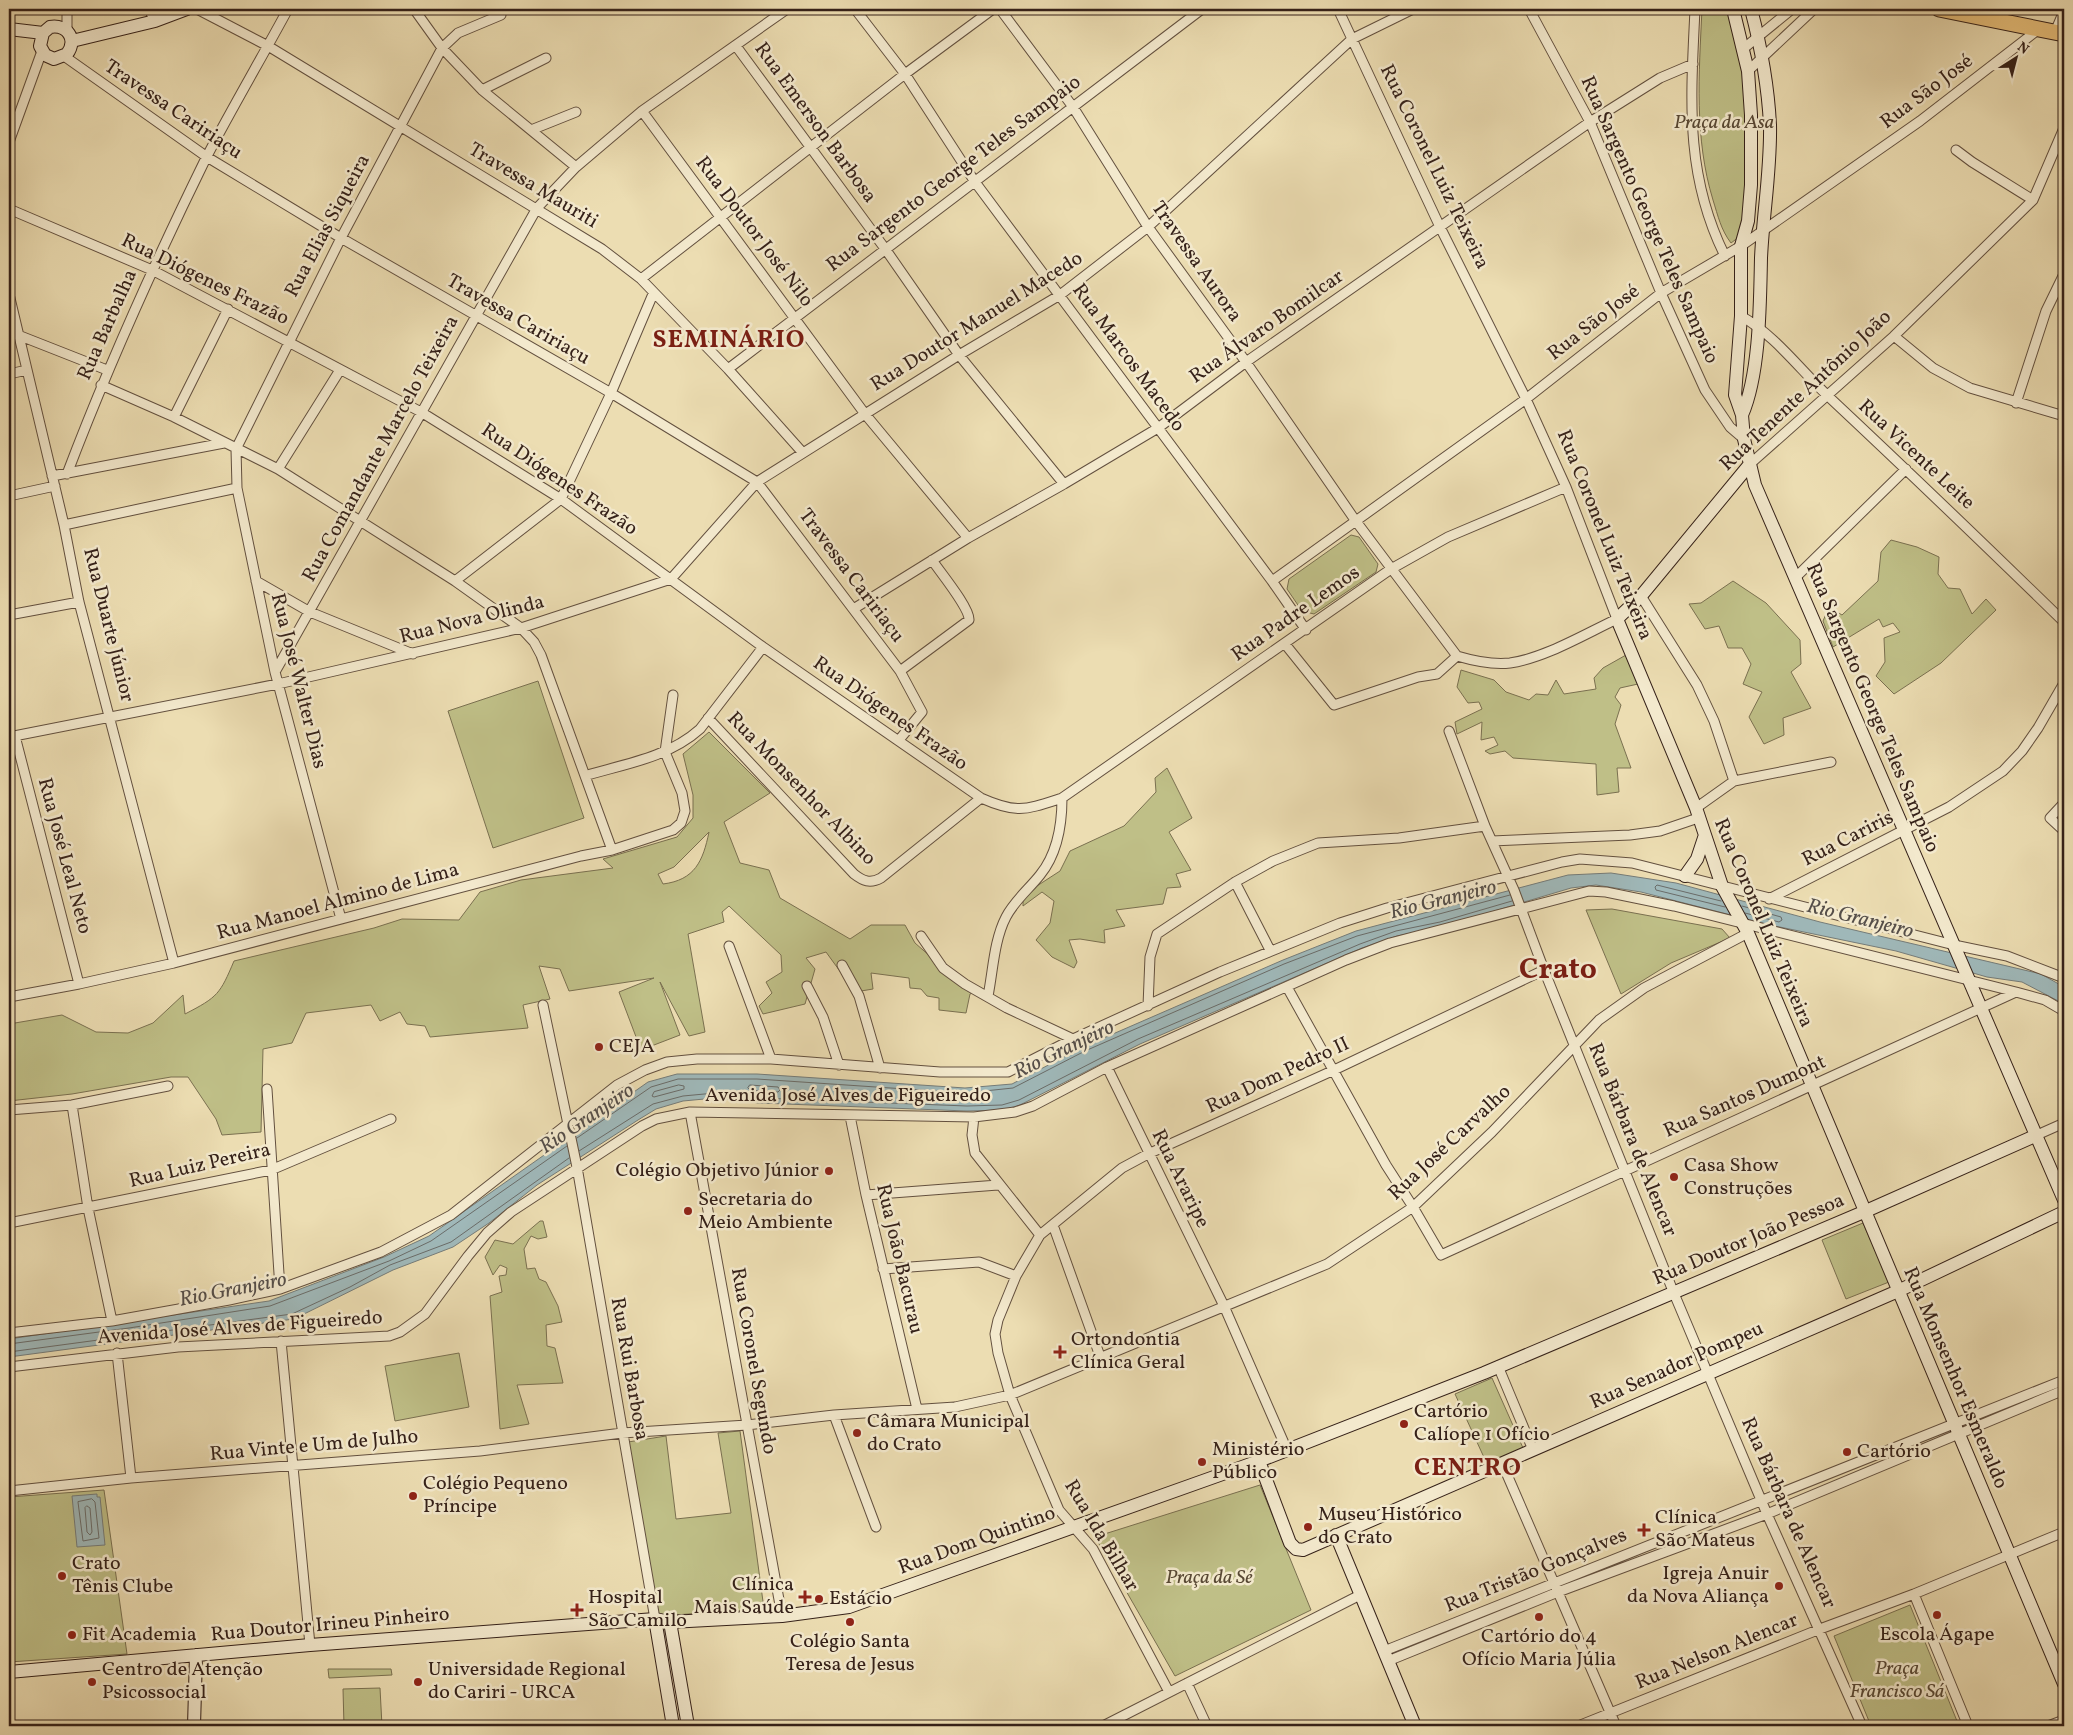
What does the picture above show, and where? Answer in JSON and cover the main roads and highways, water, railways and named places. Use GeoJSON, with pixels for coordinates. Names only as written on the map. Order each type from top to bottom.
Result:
{"type":"FeatureCollection","features":[{"type":"Feature","properties":{"kind":"highway"},"geometry":{"type":"LineString","coordinates":[[1939,9],[2059,33]]}},
{"type":"Feature","properties":{"kind":"main road"},"geometry":{"type":"LineString","coordinates":[[9,29],[43,32],[55,26],[70,36],[155,21],[187,9]]}},
{"type":"Feature","properties":{"kind":"main road"},"geometry":{"type":"LineString","coordinates":[[1733,9],[1748,71],[1751,115],[1751,185],[1748,221],[1742,246],[1741,316],[1735,395],[1742,415]]}},
{"type":"Feature","properties":{"kind":"main road"},"geometry":{"type":"LineString","coordinates":[[1742,415],[1749,401],[1759,326],[1762,231],[1770,125],[1764,58],[1751,9]]}},
{"type":"Feature","properties":{"kind":"main road"},"geometry":{"type":"LineString","coordinates":[[43,32],[40,42],[42,51],[54,58],[64,56],[70,50],[70,36]]}},
{"type":"Feature","properties":{"kind":"main road","name":"Rua Sargento George Teles Sampaio"},"geometry":{"type":"LineString","coordinates":[[1742,415],[1744,439],[1754,485],[1796,577],[1903,830],[1983,1008],[2064,1200]]}},
{"type":"Feature","properties":{"kind":"main road","name":"Rua Tenente Antônio João"},"geometry":{"type":"LineString","coordinates":[[1617,619],[1641,596],[1750,464]]}},
{"type":"Feature","properties":{"kind":"main road","name":"Rua Coronel Luiz Teixeira"},"geometry":{"type":"LineString","coordinates":[[1617,619],[1697,813],[1722,886],[1746,928],[1813,1085]]}},
{"type":"Feature","properties":{"kind":"main road"},"geometry":{"type":"LineString","coordinates":[[1685,876],[1697,859],[1705,836]]}},
{"type":"Feature","properties":{"kind":"main road","name":"Rua Monsenhor Esmeraldo"},"geometry":{"type":"LineString","coordinates":[[1813,1085],[2064,1684]]}},
{"type":"Feature","properties":{"kind":"main road","name":"Rua Doutor João Pessoa"},"geometry":{"type":"LineString","coordinates":[[1287,1450],[1446,1388],[1866,1211],[2037,1134]]}},
{"type":"Feature","properties":{"kind":"main road","name":"Rua Senador Pompeu"},"geometry":{"type":"LineString","coordinates":[[1259,1461],[1290,1543],[1294,1548],[1303,1550],[1898,1291],[2064,1212]]}},
{"type":"Feature","properties":{"kind":"main road","name":"Rua Dom Quintino"},"geometry":{"type":"LineString","coordinates":[[670,1622],[782,1616],[849,1607],[1287,1450]]}},
{"type":"Feature","properties":{"kind":"main road"},"geometry":{"type":"LineString","coordinates":[[1336,1535],[1415,1726]]}},
{"type":"Feature","properties":{"kind":"main road"},"geometry":{"type":"LineString","coordinates":[[655,1620],[674,1726]]}},
{"type":"Feature","properties":{"kind":"main road","name":"Rua Doutor Irineu Pinheiro"},"geometry":{"type":"LineString","coordinates":[[9,1672],[310,1645],[655,1620],[670,1622]]}},
{"type":"Feature","properties":{"kind":"main road"},"geometry":{"type":"LineString","coordinates":[[670,1622],[688,1726]]}},
{"type":"Feature","properties":{"kind":"main road"},"geometry":{"type":"LineString","coordinates":[[194,1726],[196,1655]]}},
{"type":"Feature","properties":{"kind":"water"},"geometry":{"type":"Polygon","coordinates":[[[1611,873],[1676,883],[1820,922],[2041,974],[2064,987],[2064,1004],[2022,982],[1987,977],[1896,951],[1770,925],[1641,892],[1596,885],[1571,888],[1441,927],[1397,936],[1362,948],[1140,1044],[1020,1105],[1003,1110],[967,1111],[759,1103],[715,1098],[683,1101],[656,1109],[537,1185],[489,1223],[453,1247],[393,1270],[294,1319],[9,1357],[9,1339],[269,1301],[384,1257],[429,1236],[648,1082],[677,1074],[757,1074],[965,1088],[1012,1084],[1083,1047],[1283,960],[1356,931],[1568,875],[1611,873]]]}},
{"type":"Feature","properties":{"kind":"water"},"geometry":{"type":"Polygon","coordinates":[[[97,1494],[97,1497],[100,1497],[105,1545],[77,1547],[72,1496],[97,1494]]]}},
{"type":"Feature","properties":{"kind":"place","name":"CEJA"},"geometry":{"type":"Point","coordinates":[599,1047]}},
{"type":"Feature","properties":{"kind":"place","name":"Colégio Objetivo Júnior"},"geometry":{"type":"Point","coordinates":[829,1171]}},
{"type":"Feature","properties":{"kind":"place","name":"Casa Show Construções"},"geometry":{"type":"Point","coordinates":[1674,1177]}},
{"type":"Feature","properties":{"kind":"place","name":"Secretaria do Meio Ambiente"},"geometry":{"type":"Point","coordinates":[688,1211]}},
{"type":"Feature","properties":{"kind":"place","name":"Ortondontia Clínica Geral"},"geometry":{"type":"Point","coordinates":[1060,1352]}},
{"type":"Feature","properties":{"kind":"place","name":"Cartório Calíope 1 Ofício"},"geometry":{"type":"Point","coordinates":[1404,1424]}},
{"type":"Feature","properties":{"kind":"place","name":"Câmara Municipal do Crato"},"geometry":{"type":"Point","coordinates":[857,1433]}},
{"type":"Feature","properties":{"kind":"place","name":"Cartório"},"geometry":{"type":"Point","coordinates":[1847,1452]}},
{"type":"Feature","properties":{"kind":"place","name":"Ministério Público"},"geometry":{"type":"Point","coordinates":[1202,1462]}},
{"type":"Feature","properties":{"kind":"place","name":"Colégio Pequeno Príncipe"},"geometry":{"type":"Point","coordinates":[413,1496]}},
{"type":"Feature","properties":{"kind":"place","name":"Museu Histórico do Crato"},"geometry":{"type":"Point","coordinates":[1308,1527]}},
{"type":"Feature","properties":{"kind":"place","name":"Clínica São Mateus"},"geometry":{"type":"Point","coordinates":[1644,1530]}},
{"type":"Feature","properties":{"kind":"place","name":"Crato Tênis Clube"},"geometry":{"type":"Point","coordinates":[62,1576]}},
{"type":"Feature","properties":{"kind":"place","name":"Igreja Anuir da Nova Aliança"},"geometry":{"type":"Point","coordinates":[1779,1586]}},
{"type":"Feature","properties":{"kind":"place","name":"Clínica Mais Saúde"},"geometry":{"type":"Point","coordinates":[805,1597]}},
{"type":"Feature","properties":{"kind":"place","name":"Estácio"},"geometry":{"type":"Point","coordinates":[819,1599]}},
{"type":"Feature","properties":{"kind":"place","name":"Hospital São Camilo"},"geometry":{"type":"Point","coordinates":[577,1610]}},
{"type":"Feature","properties":{"kind":"place","name":"Escola Ágape"},"geometry":{"type":"Point","coordinates":[1937,1615]}},
{"type":"Feature","properties":{"kind":"place","name":"Cartório do 4 Ofício Maria Júlia"},"geometry":{"type":"Point","coordinates":[1539,1617]}},
{"type":"Feature","properties":{"kind":"place","name":"Colégio Santa Teresa de Jesus"},"geometry":{"type":"Point","coordinates":[850,1622]}},
{"type":"Feature","properties":{"kind":"place","name":"Fit Academia"},"geometry":{"type":"Point","coordinates":[72,1635]}},
{"type":"Feature","properties":{"kind":"place","name":"Centro de Atenção Psicossocial"},"geometry":{"type":"Point","coordinates":[92,1682]}},
{"type":"Feature","properties":{"kind":"place","name":"Universidade Regional do Cariri - URCA"},"geometry":{"type":"Point","coordinates":[418,1682]}},
{"type":"Feature","properties":{"kind":"district","name":"SEMINÁRIO"},"geometry":{"type":"Point","coordinates":[729,340]}},
{"type":"Feature","properties":{"kind":"district","name":"Crato"},"geometry":{"type":"Point","coordinates":[1558,970]}},
{"type":"Feature","properties":{"kind":"district","name":"CENTRO"},"geometry":{"type":"Point","coordinates":[1468,1468]}},
{"type":"Feature","properties":{"kind":"park label","name":"Praça da Asa"},"geometry":{"type":"Point","coordinates":[1724,123]}},
{"type":"Feature","properties":{"kind":"park label","name":"Praça da Sé"},"geometry":{"type":"Point","coordinates":[1209,1578]}},
{"type":"Feature","properties":{"kind":"park label","name":"Praça Francisco Sá"},"geometry":{"type":"Point","coordinates":[1897,1680]}},
{"type":"Feature","properties":{"kind":"water label","name":"Rio Granjeiro"},"geometry":{"type":"Point","coordinates":[1443,900]}},
{"type":"Feature","properties":{"kind":"water label","name":"Rio Granjeiro"},"geometry":{"type":"Point","coordinates":[1860,919]}},
{"type":"Feature","properties":{"kind":"water label","name":"Rio Granjeiro"},"geometry":{"type":"Point","coordinates":[1064,1050]}},
{"type":"Feature","properties":{"kind":"water label","name":"Rio Granjeiro"},"geometry":{"type":"Point","coordinates":[587,1119]}},
{"type":"Feature","properties":{"kind":"water label","name":"Rio Granjeiro"},"geometry":{"type":"Point","coordinates":[233,1290]}}]}
